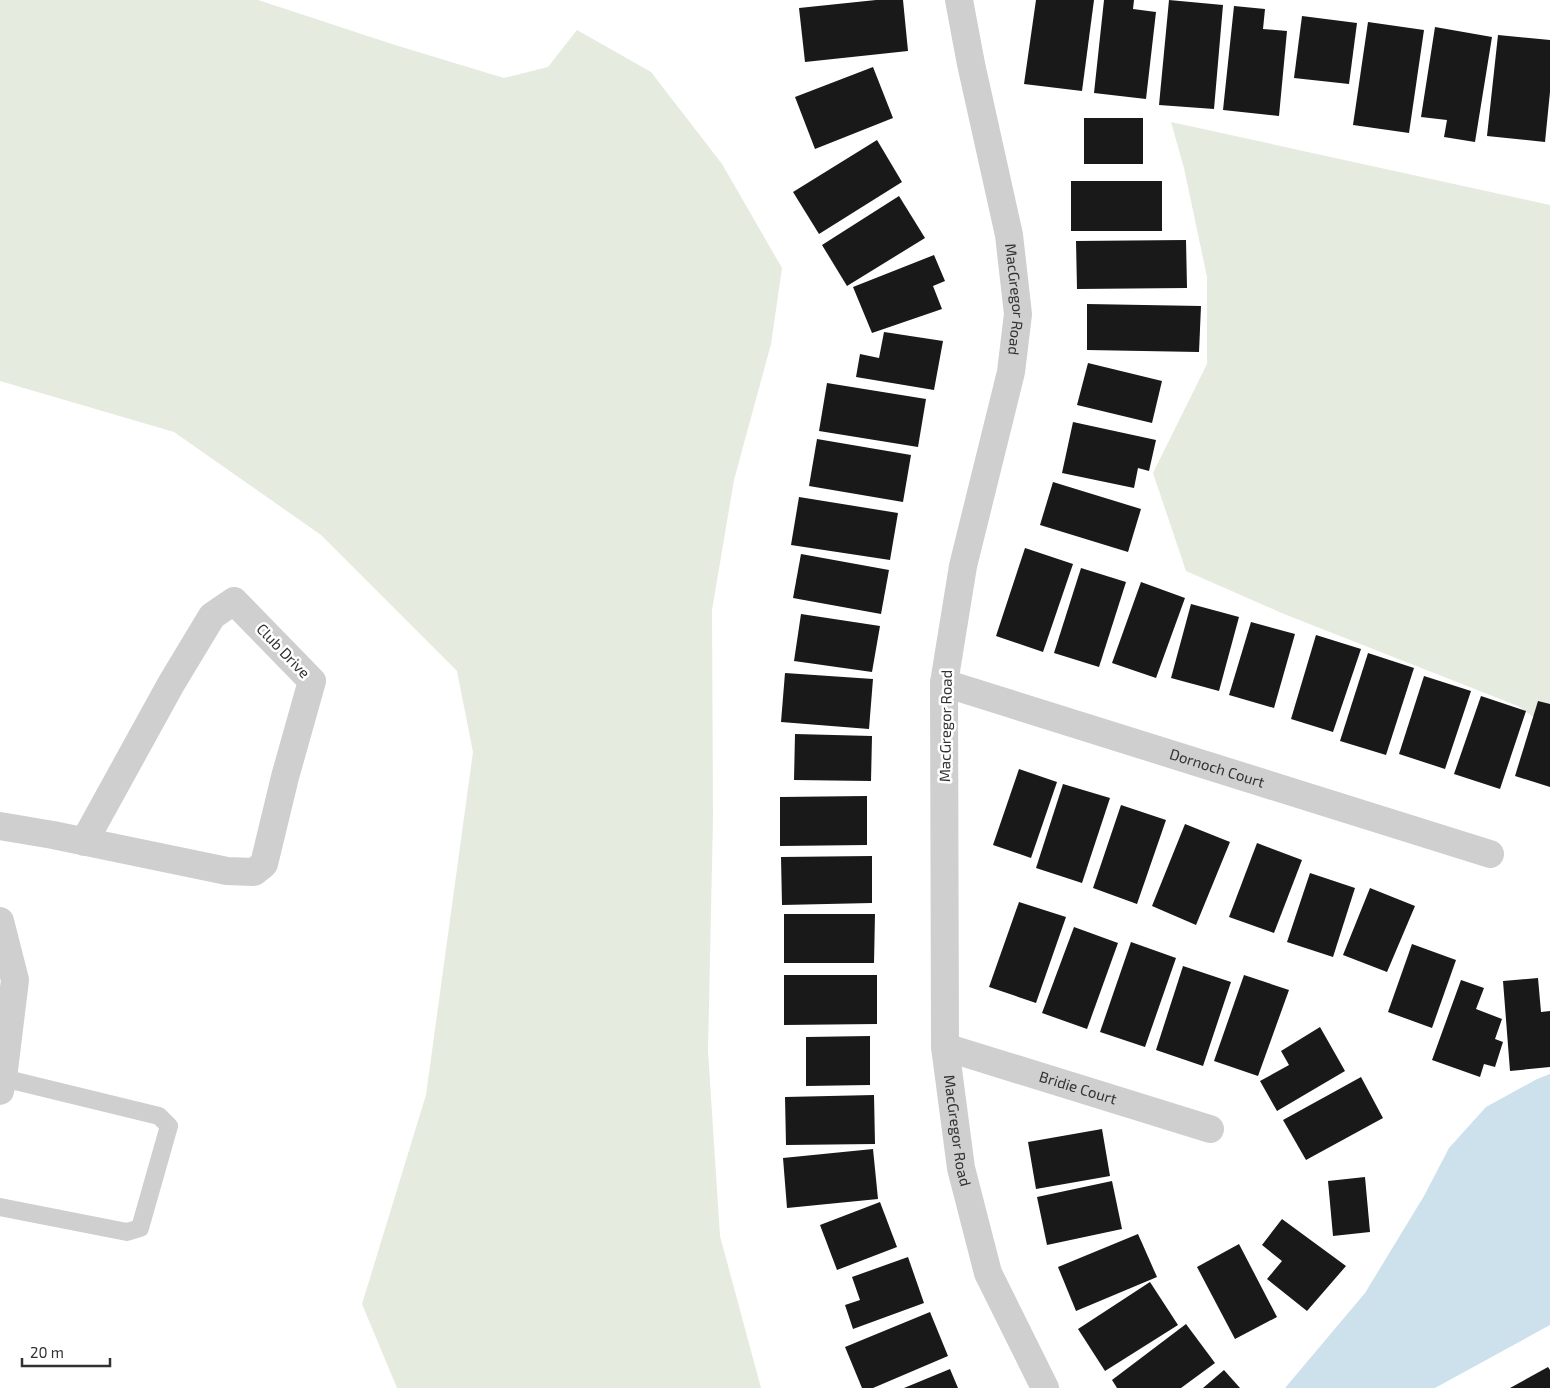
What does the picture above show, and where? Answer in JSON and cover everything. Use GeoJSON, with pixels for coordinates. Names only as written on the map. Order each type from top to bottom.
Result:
{"type":"FeatureCollection","features":[{"type":"Feature","properties":{"kind":"street","name":"MacGregor Road"},"geometry":{"type":"LineString","coordinates":[[959,0],[971,64],[1009,236],[1018,314],[1011,372],[963,566],[944,683],[945,1047],[961,1168],[988,1273],[1045,1388]]}},
{"type":"Feature","properties":{"kind":"street","name":"Club Drive"},"geometry":{"type":"LineString","coordinates":[[0,826],[227,871],[254,872],[264,864],[285,777],[312,681],[234,601],[212,616],[171,684],[84,842]]}},
{"type":"Feature","properties":{"kind":"street","name":"Dornoch Court"},"geometry":{"type":"LineString","coordinates":[[944,683],[1490,854]]}},
{"type":"Feature","properties":{"kind":"street"},"geometry":{"type":"LineString","coordinates":[[0,921],[4,952],[14,980],[2,1084]]}},
{"type":"Feature","properties":{"kind":"street","name":"Bridie Court"},"geometry":{"type":"LineString","coordinates":[[945,1047],[1210,1130]]}},
{"type":"Feature","properties":{"kind":"lane"},"geometry":{"type":"LineString","coordinates":[[0,1206],[127,1232],[140,1228],[170,1126],[160,1116],[2,1084]]}},
{"type":"Feature","properties":{"kind":"shaded area"},"geometry":{"type":"Polygon","coordinates":[[[0,0],[258,0],[504,78],[548,67],[577,30],[651,72],[722,164],[782,268],[771,344],[734,480],[712,610],[713,817],[708,1051],[720,1236],[761,1388],[397,1388],[362,1304],[426,1095],[473,752],[457,671],[321,535],[174,432],[0,381],[0,0]]]}},
{"type":"Feature","properties":{"kind":"shaded area"},"geometry":{"type":"Polygon","coordinates":[[[1171,122],[1550,205],[1550,729],[1518,706],[1284,614],[1186,571],[1153,473],[1207,364],[1207,277],[1184,168],[1171,122]]]}},
{"type":"Feature","properties":{"kind":"water"},"geometry":{"type":"Polygon","coordinates":[[[1550,1074],[1550,1325],[1435,1388],[1285,1388],[1365,1293],[1424,1196],[1449,1148],[1486,1107],[1537,1079],[1550,1074]]]}},
{"type":"Feature","properties":{"kind":"building"},"geometry":{"type":"Polygon","coordinates":[[[876,0],[903,0],[908,51],[805,62],[799,8],[876,0]]]}},
{"type":"Feature","properties":{"kind":"building"},"geometry":{"type":"Polygon","coordinates":[[[1036,0],[1094,0],[1082,91],[1024,84],[1036,0]]]}},
{"type":"Feature","properties":{"kind":"building"},"geometry":{"type":"Polygon","coordinates":[[[1104,0],[1134,0],[1133,9],[1156,12],[1146,99],[1094,93],[1104,0]]]}},
{"type":"Feature","properties":{"kind":"building"},"geometry":{"type":"Polygon","coordinates":[[[1169,0],[1223,5],[1214,109],[1159,105],[1169,0]]]}},
{"type":"Feature","properties":{"kind":"building"},"geometry":{"type":"Polygon","coordinates":[[[1234,6],[1265,9],[1263,29],[1287,31],[1279,116],[1223,110],[1234,6]]]}},
{"type":"Feature","properties":{"kind":"building"},"geometry":{"type":"Polygon","coordinates":[[[1302,16],[1357,23],[1349,84],[1294,78],[1302,16]]]}},
{"type":"Feature","properties":{"kind":"building"},"geometry":{"type":"Polygon","coordinates":[[[1368,22],[1424,30],[1409,133],[1353,125],[1368,22]]]}},
{"type":"Feature","properties":{"kind":"building"},"geometry":{"type":"Polygon","coordinates":[[[1435,27],[1492,37],[1475,142],[1444,137],[1447,120],[1421,117],[1435,27]]]}},
{"type":"Feature","properties":{"kind":"building"},"geometry":{"type":"Polygon","coordinates":[[[1498,35],[1550,40],[1550,92],[1545,142],[1487,136],[1498,35]]]}},
{"type":"Feature","properties":{"kind":"building"},"geometry":{"type":"Polygon","coordinates":[[[873,67],[893,118],[815,149],[795,97],[873,67]]]}},
{"type":"Feature","properties":{"kind":"building"},"geometry":{"type":"Polygon","coordinates":[[[1084,118],[1143,118],[1143,164],[1084,164],[1084,118]]]}},
{"type":"Feature","properties":{"kind":"building"},"geometry":{"type":"Polygon","coordinates":[[[877,140],[902,182],[819,234],[793,192],[877,140]]]}},
{"type":"Feature","properties":{"kind":"building"},"geometry":{"type":"Polygon","coordinates":[[[1071,181],[1162,181],[1162,231],[1071,231],[1071,181]]]}},
{"type":"Feature","properties":{"kind":"building"},"geometry":{"type":"Polygon","coordinates":[[[899,196],[925,238],[847,286],[822,245],[899,196]]]}},
{"type":"Feature","properties":{"kind":"building"},"geometry":{"type":"Polygon","coordinates":[[[1186,240],[1187,288],[1077,289],[1076,241],[1186,240]]]}},
{"type":"Feature","properties":{"kind":"building"},"geometry":{"type":"Polygon","coordinates":[[[934,255],[945,281],[933,286],[942,309],[872,333],[853,287],[934,255]]]}},
{"type":"Feature","properties":{"kind":"building"},"geometry":{"type":"Polygon","coordinates":[[[1087,304],[1201,306],[1199,352],[1087,350],[1087,304]]]}},
{"type":"Feature","properties":{"kind":"building"},"geometry":{"type":"Polygon","coordinates":[[[884,332],[943,341],[934,390],[856,377],[860,354],[879,358],[884,332]]]}},
{"type":"Feature","properties":{"kind":"building"},"geometry":{"type":"Polygon","coordinates":[[[1088,363],[1162,381],[1152,423],[1077,405],[1088,363]]]}},
{"type":"Feature","properties":{"kind":"building"},"geometry":{"type":"Polygon","coordinates":[[[827,383],[926,399],[918,447],[819,431],[827,383]]]}},
{"type":"Feature","properties":{"kind":"building"},"geometry":{"type":"Polygon","coordinates":[[[1073,422],[1156,440],[1149,471],[1138,468],[1134,488],[1062,473],[1073,422]]]}},
{"type":"Feature","properties":{"kind":"building"},"geometry":{"type":"Polygon","coordinates":[[[817,439],[911,455],[903,502],[809,486],[817,439]]]}},
{"type":"Feature","properties":{"kind":"building"},"geometry":{"type":"Polygon","coordinates":[[[1053,482],[1141,509],[1128,552],[1040,525],[1053,482]]]}},
{"type":"Feature","properties":{"kind":"building"},"geometry":{"type":"Polygon","coordinates":[[[799,497],[898,513],[890,560],[791,545],[799,497]]]}},
{"type":"Feature","properties":{"kind":"building"},"geometry":{"type":"Polygon","coordinates":[[[1025,548],[1073,564],[1043,652],[996,636],[1025,548]]]}},
{"type":"Feature","properties":{"kind":"building"},"geometry":{"type":"Polygon","coordinates":[[[801,554],[889,570],[881,614],[793,598],[801,554]]]}},
{"type":"Feature","properties":{"kind":"building"},"geometry":{"type":"Polygon","coordinates":[[[1081,568],[1126,582],[1099,667],[1054,653],[1081,568]]]}},
{"type":"Feature","properties":{"kind":"building"},"geometry":{"type":"Polygon","coordinates":[[[1141,582],[1185,598],[1156,678],[1112,663],[1141,582]]]}},
{"type":"Feature","properties":{"kind":"building"},"geometry":{"type":"Polygon","coordinates":[[[1191,604],[1239,617],[1219,691],[1171,678],[1191,604]]]}},
{"type":"Feature","properties":{"kind":"building"},"geometry":{"type":"Polygon","coordinates":[[[801,614],[880,626],[872,672],[794,661],[801,614]]]}},
{"type":"Feature","properties":{"kind":"building"},"geometry":{"type":"Polygon","coordinates":[[[1251,622],[1295,634],[1274,708],[1229,695],[1251,622]]]}},
{"type":"Feature","properties":{"kind":"building"},"geometry":{"type":"Polygon","coordinates":[[[1316,635],[1361,649],[1333,732],[1291,719],[1316,635]]]}},
{"type":"Feature","properties":{"kind":"building"},"geometry":{"type":"Polygon","coordinates":[[[1368,653],[1414,668],[1386,755],[1340,741],[1368,653]]]}},
{"type":"Feature","properties":{"kind":"building"},"geometry":{"type":"Polygon","coordinates":[[[785,673],[873,679],[869,729],[781,722],[785,673]]]}},
{"type":"Feature","properties":{"kind":"building"},"geometry":{"type":"Polygon","coordinates":[[[1424,676],[1471,691],[1445,769],[1399,754],[1424,676]]]}},
{"type":"Feature","properties":{"kind":"building"},"geometry":{"type":"Polygon","coordinates":[[[1481,696],[1526,711],[1500,789],[1454,774],[1481,696]]]}},
{"type":"Feature","properties":{"kind":"building"},"geometry":{"type":"Polygon","coordinates":[[[1538,701],[1550,704],[1550,787],[1515,776],[1538,701]]]}},
{"type":"Feature","properties":{"kind":"building"},"geometry":{"type":"Polygon","coordinates":[[[795,734],[872,736],[871,781],[794,780],[795,734]]]}},
{"type":"Feature","properties":{"kind":"building"},"geometry":{"type":"Polygon","coordinates":[[[1019,769],[1057,782],[1031,858],[993,845],[1019,769]]]}},
{"type":"Feature","properties":{"kind":"building"},"geometry":{"type":"Polygon","coordinates":[[[1063,784],[1110,798],[1082,883],[1036,868],[1063,784]]]}},
{"type":"Feature","properties":{"kind":"building"},"geometry":{"type":"Polygon","coordinates":[[[867,796],[867,845],[780,846],[780,797],[867,796]]]}},
{"type":"Feature","properties":{"kind":"building"},"geometry":{"type":"Polygon","coordinates":[[[1121,805],[1166,820],[1137,904],[1093,888],[1121,805]]]}},
{"type":"Feature","properties":{"kind":"building"},"geometry":{"type":"Polygon","coordinates":[[[1185,824],[1230,842],[1196,925],[1152,906],[1185,824]]]}},
{"type":"Feature","properties":{"kind":"building"},"geometry":{"type":"Polygon","coordinates":[[[1257,843],[1302,860],[1274,933],[1229,917],[1257,843]]]}},
{"type":"Feature","properties":{"kind":"building"},"geometry":{"type":"Polygon","coordinates":[[[872,856],[872,903],[782,905],[781,857],[872,856]]]}},
{"type":"Feature","properties":{"kind":"building"},"geometry":{"type":"Polygon","coordinates":[[[1310,873],[1355,888],[1333,957],[1287,942],[1310,873]]]}},
{"type":"Feature","properties":{"kind":"building"},"geometry":{"type":"Polygon","coordinates":[[[1370,888],[1415,906],[1387,972],[1343,955],[1370,888]]]}},
{"type":"Feature","properties":{"kind":"building"},"geometry":{"type":"Polygon","coordinates":[[[1019,902],[1066,917],[1036,1003],[989,987],[1019,902]]]}},
{"type":"Feature","properties":{"kind":"building"},"geometry":{"type":"Polygon","coordinates":[[[784,914],[875,914],[874,963],[784,963],[784,914]]]}},
{"type":"Feature","properties":{"kind":"building"},"geometry":{"type":"Polygon","coordinates":[[[1074,927],[1118,943],[1087,1029],[1042,1013],[1074,927]]]}},
{"type":"Feature","properties":{"kind":"building"},"geometry":{"type":"Polygon","coordinates":[[[1131,942],[1176,958],[1145,1047],[1100,1032],[1131,942]]]}},
{"type":"Feature","properties":{"kind":"building"},"geometry":{"type":"Polygon","coordinates":[[[1412,944],[1456,960],[1432,1028],[1388,1012],[1412,944]]]}},
{"type":"Feature","properties":{"kind":"building"},"geometry":{"type":"Polygon","coordinates":[[[1183,966],[1231,982],[1203,1066],[1156,1050],[1183,966]]]}},
{"type":"Feature","properties":{"kind":"building"},"geometry":{"type":"Polygon","coordinates":[[[784,975],[877,975],[877,1024],[784,1025],[784,975]]]}},
{"type":"Feature","properties":{"kind":"building"},"geometry":{"type":"Polygon","coordinates":[[[1244,975],[1289,990],[1258,1076],[1214,1061],[1244,975]]]}},
{"type":"Feature","properties":{"kind":"building"},"geometry":{"type":"Polygon","coordinates":[[[1538,978],[1541,1012],[1550,1011],[1550,1067],[1510,1071],[1503,981],[1538,978]]]}},
{"type":"Feature","properties":{"kind":"building"},"geometry":{"type":"Polygon","coordinates":[[[1461,980],[1484,988],[1476,1009],[1502,1019],[1495,1039],[1503,1042],[1495,1067],[1484,1064],[1480,1077],[1432,1060],[1461,980]]]}},
{"type":"Feature","properties":{"kind":"building"},"geometry":{"type":"Polygon","coordinates":[[[1320,1027],[1345,1071],[1277,1111],[1260,1081],[1289,1065],[1281,1051],[1320,1027]]]}},
{"type":"Feature","properties":{"kind":"building"},"geometry":{"type":"Polygon","coordinates":[[[870,1036],[870,1085],[806,1086],[806,1037],[870,1036]]]}},
{"type":"Feature","properties":{"kind":"building"},"geometry":{"type":"Polygon","coordinates":[[[1361,1077],[1383,1118],[1306,1160],[1283,1120],[1361,1077]]]}},
{"type":"Feature","properties":{"kind":"building"},"geometry":{"type":"Polygon","coordinates":[[[874,1095],[875,1144],[786,1145],[785,1097],[874,1095]]]}},
{"type":"Feature","properties":{"kind":"building"},"geometry":{"type":"Polygon","coordinates":[[[1102,1129],[1110,1176],[1036,1189],[1028,1142],[1102,1129]]]}},
{"type":"Feature","properties":{"kind":"building"},"geometry":{"type":"Polygon","coordinates":[[[873,1149],[878,1199],[787,1208],[783,1158],[873,1149]]]}},
{"type":"Feature","properties":{"kind":"building"},"geometry":{"type":"Polygon","coordinates":[[[1365,1177],[1370,1232],[1333,1236],[1328,1181],[1365,1177]]]}},
{"type":"Feature","properties":{"kind":"building"},"geometry":{"type":"Polygon","coordinates":[[[1112,1181],[1122,1229],[1047,1245],[1037,1197],[1112,1181]]]}},
{"type":"Feature","properties":{"kind":"building"},"geometry":{"type":"Polygon","coordinates":[[[880,1202],[897,1247],[837,1270],[820,1225],[880,1202]]]}},
{"type":"Feature","properties":{"kind":"building"},"geometry":{"type":"Polygon","coordinates":[[[1282,1219],[1346,1266],[1307,1311],[1267,1279],[1282,1261],[1262,1245],[1282,1219]]]}},
{"type":"Feature","properties":{"kind":"building"},"geometry":{"type":"Polygon","coordinates":[[[1138,1234],[1157,1277],[1076,1311],[1058,1267],[1138,1234]]]}},
{"type":"Feature","properties":{"kind":"building"},"geometry":{"type":"Polygon","coordinates":[[[1239,1244],[1277,1317],[1235,1339],[1197,1267],[1239,1244]]]}},
{"type":"Feature","properties":{"kind":"building"},"geometry":{"type":"Polygon","coordinates":[[[908,1257],[924,1303],[853,1329],[845,1305],[860,1300],[852,1277],[908,1257]]]}},
{"type":"Feature","properties":{"kind":"building"},"geometry":{"type":"Polygon","coordinates":[[[1150,1282],[1178,1325],[1105,1371],[1078,1329],[1150,1282]]]}},
{"type":"Feature","properties":{"kind":"building"},"geometry":{"type":"Polygon","coordinates":[[[930,1312],[948,1356],[873,1388],[862,1388],[845,1347],[930,1312]]]}},
{"type":"Feature","properties":{"kind":"building"},"geometry":{"type":"Polygon","coordinates":[[[1186,1324],[1215,1363],[1181,1388],[1117,1388],[1112,1380],[1186,1324]]]}},
{"type":"Feature","properties":{"kind":"building"},"geometry":{"type":"Polygon","coordinates":[[[1548,1367],[1550,1370],[1550,1388],[1510,1388],[1548,1367]]]}},
{"type":"Feature","properties":{"kind":"building"},"geometry":{"type":"Polygon","coordinates":[[[950,1369],[958,1388],[904,1388],[950,1369]]]}},
{"type":"Feature","properties":{"kind":"building"},"geometry":{"type":"Polygon","coordinates":[[[1224,1370],[1240,1388],[1203,1388],[1224,1370]]]}}]}
